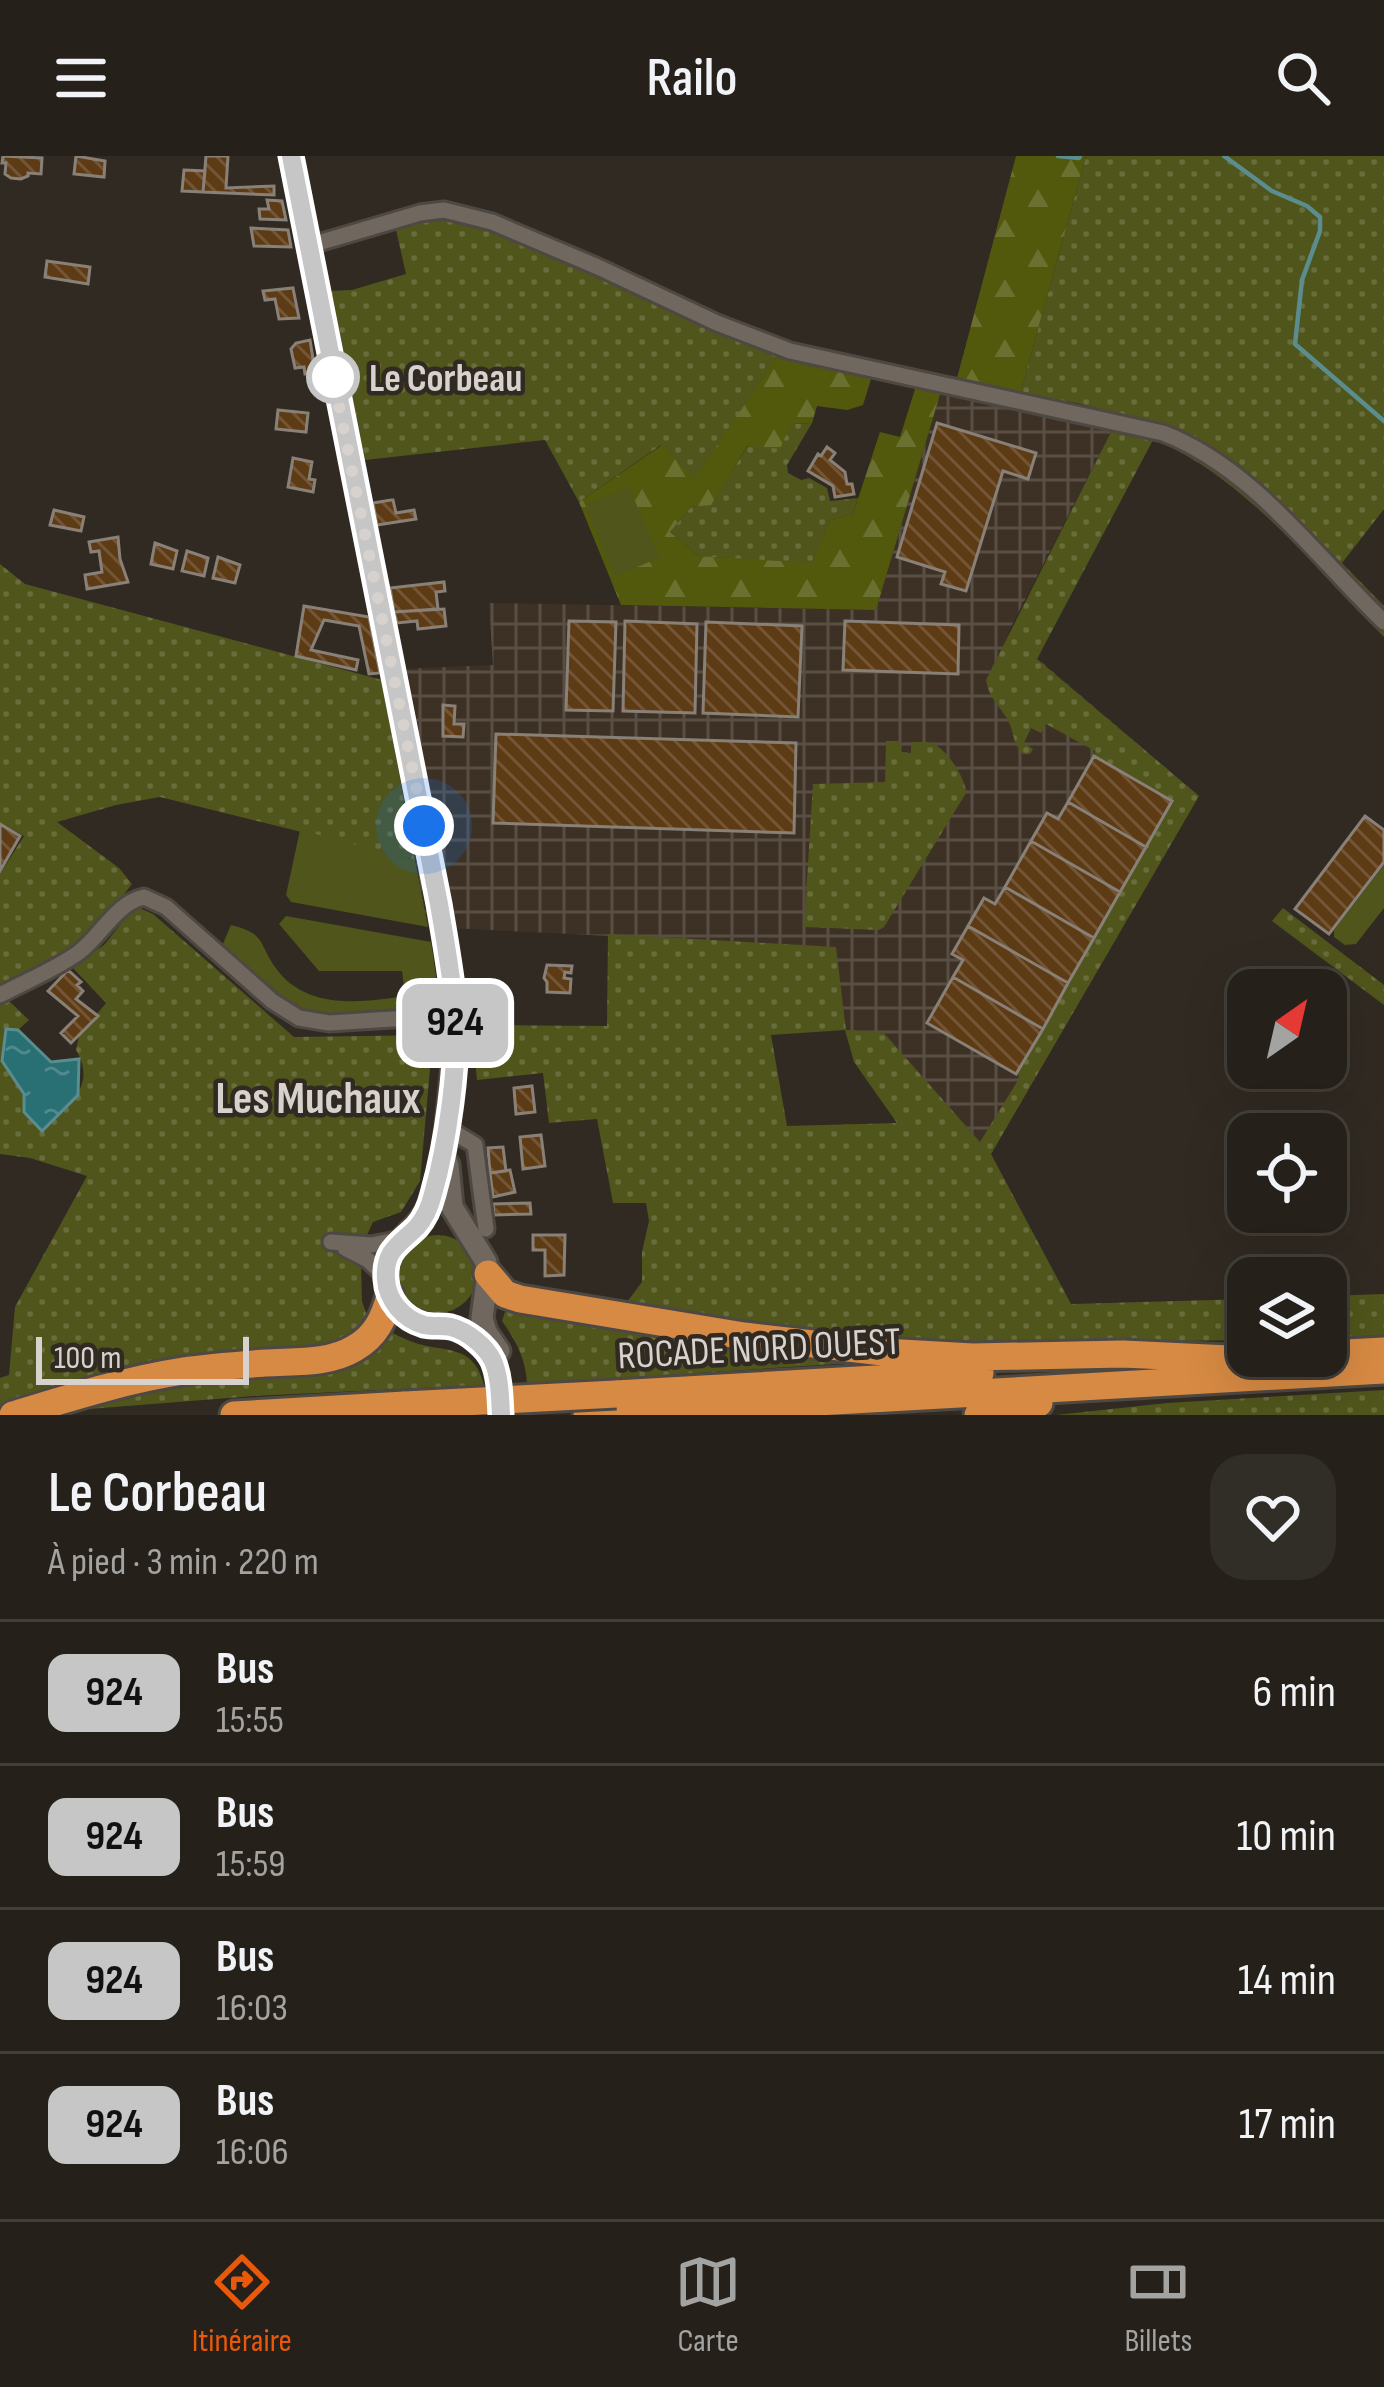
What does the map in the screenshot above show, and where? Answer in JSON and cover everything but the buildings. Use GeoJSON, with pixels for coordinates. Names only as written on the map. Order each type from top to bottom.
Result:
{"type":"FeatureCollection","features":[{"type":"Feature","properties":{"kind":"highway"},"geometry":{"type":"LineString","coordinates":[[485,1285],[520,1299],[824,1347],[973,1357],[1123,1354],[1227,1359]]}},
{"type":"Feature","properties":{"kind":"highway"},"geometry":{"type":"LineString","coordinates":[[13,1415],[152,1376],[341,1355],[374,1332],[385,1315],[388,1286]]}},
{"type":"Feature","properties":{"kind":"highway"},"geometry":{"type":"LineString","coordinates":[[1347,1353],[1384,1351]]}},
{"type":"Feature","properties":{"kind":"highway","name":"ROCADE NORD OUEST"},"geometry":{"type":"LineString","coordinates":[[587,1415],[618,1404],[1227,1359]]}},
{"type":"Feature","properties":{"kind":"highway","name":"ROCADE NORD OUEST"},"geometry":{"type":"LineString","coordinates":[[234,1415],[405,1405],[618,1404],[1080,1387],[1384,1370]]}},
{"type":"Feature","properties":{"kind":"highway"},"geometry":{"type":"LineString","coordinates":[[978,1415],[1046,1402],[1080,1387]]}},
{"type":"Feature","properties":{"kind":"main road"},"geometry":{"type":"LineString","coordinates":[[290,156],[439,904],[455,1015],[447,1128],[449,1200],[476,1232],[482,1251],[483,1325],[506,1367],[513,1415]]}},
{"type":"Feature","properties":{"kind":"main road"},"geometry":{"type":"LineString","coordinates":[[447,1128],[433,1195],[427,1211],[389,1256],[388,1286],[412,1320],[466,1334],[488,1353],[495,1367],[501,1415]]}},
{"type":"Feature","properties":{"kind":"main road"},"geometry":{"type":"LineString","coordinates":[[408,1234],[438,1224],[476,1232]]}},
{"type":"Feature","properties":{"kind":"main road"},"geometry":{"type":"LineString","coordinates":[[445,1325],[470,1314],[485,1285]]}},
{"type":"Feature","properties":{"kind":"street"},"geometry":{"type":"LineString","coordinates":[[308,246],[435,210],[455,212],[500,225],[790,351],[1176,438],[1217,461],[1250,488],[1384,622]]}},
{"type":"Feature","properties":{"kind":"street"},"geometry":{"type":"LineString","coordinates":[[0,994],[74,956],[125,905],[144,897],[166,908],[272,1001],[299,1018],[329,1023],[455,1015]]}},
{"type":"Feature","properties":{"kind":"street"},"geometry":{"type":"LineString","coordinates":[[447,1128],[475,1145],[476,1232]]}},
{"type":"Feature","properties":{"kind":"street"},"geometry":{"type":"LineString","coordinates":[[388,1286],[356,1252],[332,1242],[362,1246],[408,1234]]}},
{"type":"Feature","properties":{"kind":"shaded area"},"geometry":{"type":"Polygon","coordinates":[[[941,391],[1112,430],[1008,633],[1042,650],[1038,659],[1199,796],[991,1154],[846,1030],[835,947],[428,927],[382,680],[405,683],[402,669],[493,665],[489,603],[876,610],[941,391]]]}},
{"type":"Feature","properties":{"kind":"green space"},"geometry":{"type":"Polygon","coordinates":[[[1016,156],[1086,156],[1020,394],[956,382],[1016,156]]]}},
{"type":"Feature","properties":{"kind":"green space"},"geometry":{"type":"Polygon","coordinates":[[[1086,156],[1384,156],[1384,509],[1342,563],[1384,606],[1384,637],[1246,499],[1216,474],[1153,440],[1037,659],[1199,796],[991,1154],[1071,1304],[1227,1300],[1227,1340],[963,1344],[809,1333],[624,1306],[642,1282],[649,1221],[646,1203],[613,1203],[597,1119],[549,1123],[543,1073],[477,1080],[472,1025],[607,1026],[608,934],[836,947],[846,1030],[883,1032],[980,1142],[1172,802],[1046,724],[1041,733],[1031,728],[1024,743],[1033,749],[1023,754],[986,680],[1112,430],[1152,440],[1161,424],[1020,394],[1086,156]],[[845,1030],[771,1035],[787,1126],[897,1123],[854,1062],[845,1030]]]}},
{"type":"Feature","properties":{"kind":"green space"},"geometry":{"type":"Polygon","coordinates":[[[428,203],[491,214],[614,267],[734,327],[786,344],[694,480],[661,445],[579,502],[545,440],[365,460],[329,291],[352,290],[406,274],[392,212],[428,203]]]}},
{"type":"Feature","properties":{"kind":"green space"},"geometry":{"type":"Polygon","coordinates":[[[777,357],[871,379],[863,405],[847,410],[817,406],[812,423],[791,424],[780,449],[748,445],[711,505],[691,507],[670,532],[698,556],[812,563],[830,520],[853,514],[880,432],[900,437],[916,386],[941,391],[876,610],[621,605],[579,502],[662,445],[694,479],[777,357]]]}},
{"type":"Feature","properties":{"kind":"green space"},"geometry":{"type":"Polygon","coordinates":[[[812,423],[787,465],[788,473],[827,488],[830,501],[858,498],[853,514],[830,520],[812,564],[698,556],[670,532],[691,507],[711,504],[749,444],[791,424],[812,423]]]}},
{"type":"Feature","properties":{"kind":"green space"},"geometry":{"type":"Polygon","coordinates":[[[629,487],[659,558],[615,576],[585,505],[629,487]]]}},
{"type":"Feature","properties":{"kind":"green space"},"geometry":{"type":"Polygon","coordinates":[[[0,564],[25,584],[382,680],[415,860],[160,797],[57,822],[119,868],[132,884],[94,933],[70,952],[0,989],[0,874],[24,836],[0,823],[0,564]]]}},
{"type":"Feature","properties":{"kind":"green space"},"geometry":{"type":"Polygon","coordinates":[[[886,741],[900,741],[901,752],[911,753],[911,742],[938,746],[955,765],[966,793],[884,927],[804,927],[813,784],[885,782],[886,741]]]}},
{"type":"Feature","properties":{"kind":"green space"},"geometry":{"type":"Polygon","coordinates":[[[300,830],[415,860],[428,927],[291,902],[286,895],[300,830]]]}},
{"type":"Feature","properties":{"kind":"green space"},"geometry":{"type":"Polygon","coordinates":[[[1384,865],[1384,908],[1356,944],[1345,945],[1334,937],[1334,930],[1384,865]]]}},
{"type":"Feature","properties":{"kind":"green space"},"geometry":{"type":"Polygon","coordinates":[[[135,906],[153,914],[294,1037],[433,1035],[420,1181],[401,1212],[373,1222],[366,1237],[347,1254],[361,1264],[362,1301],[369,1322],[338,1346],[117,1373],[0,1407],[0,1378],[9,1375],[15,1307],[87,1176],[0,1154],[0,1004],[8,1000],[29,1020],[18,1030],[6,1030],[2,1061],[42,1130],[77,1095],[83,1075],[76,1050],[79,1036],[106,1003],[72,967],[104,945],[135,906]]]}},
{"type":"Feature","properties":{"kind":"green space"},"geometry":{"type":"Polygon","coordinates":[[[1283,908],[1384,985],[1384,1005],[1347,977],[1347,969],[1336,969],[1272,921],[1283,908]]]}},
{"type":"Feature","properties":{"kind":"green space"},"geometry":{"type":"Polygon","coordinates":[[[286,916],[431,942],[441,1008],[317,1017],[297,1013],[222,946],[231,925],[256,936],[275,967],[302,991],[352,1001],[405,996],[402,971],[319,971],[279,924],[286,916]]]}},
{"type":"Feature","properties":{"kind":"green space"},"geometry":{"type":"Polygon","coordinates":[[[438,1235],[465,1247],[477,1274],[465,1301],[438,1313],[411,1301],[399,1274],[411,1247],[438,1235]]]}},
{"type":"Feature","properties":{"kind":"green space"},"geometry":{"type":"Polygon","coordinates":[[[1384,1294],[1384,1335],[1347,1337],[1347,1295],[1384,1294]]]}},
{"type":"Feature","properties":{"kind":"green space"},"geometry":{"type":"Polygon","coordinates":[[[508,1303],[882,1361],[527,1384],[525,1366],[502,1321],[508,1303]]]}},
{"type":"Feature","properties":{"kind":"green space"},"geometry":{"type":"Polygon","coordinates":[[[385,1330],[418,1344],[461,1353],[474,1364],[484,1385],[51,1412],[148,1384],[260,1371],[385,1330]]]}},
{"type":"Feature","properties":{"kind":"green space"},"geometry":{"type":"Polygon","coordinates":[[[1384,1390],[1384,1415],[1056,1415],[1167,1403],[1384,1390]]]}},
{"type":"Feature","properties":{"kind":"water"},"geometry":{"type":"Polygon","coordinates":[[[6,1029],[18,1030],[51,1062],[79,1059],[78,1095],[42,1131],[24,1112],[24,1094],[2,1061],[6,1029]]]}},
{"type":"Feature","properties":{"kind":"waterway"},"geometry":{"type":"LineString","coordinates":[[1058,156],[1080,156]]}},
{"type":"Feature","properties":{"kind":"waterway"},"geometry":{"type":"LineString","coordinates":[[1224,156],[1272,191],[1320,217],[1320,231],[1302,280],[1295,344],[1384,421]]}},
{"type":"Feature","properties":{"kind":"bus line","name":"924"},"geometry":{"type":"LineString","coordinates":[[291,156],[439,904],[455,1015],[447,1128],[433,1195],[415,1229],[392,1249],[386,1283],[393,1302],[407,1317],[453,1328],[488,1353],[495,1367],[501,1415]]}},
{"type":"Feature","properties":{"kind":"place","name":"Le Corbeau"},"geometry":{"type":"Point","coordinates":[333,377]}},
{"type":"Feature","properties":{"kind":"district","name":"Les Muchaux"},"geometry":{"type":"Point","coordinates":[318,1097]}},
{"type":"Feature","properties":{"kind":"route"},"geometry":{"type":"LineString","coordinates":[[333,377],[332,371],[424,826]]}}]}
